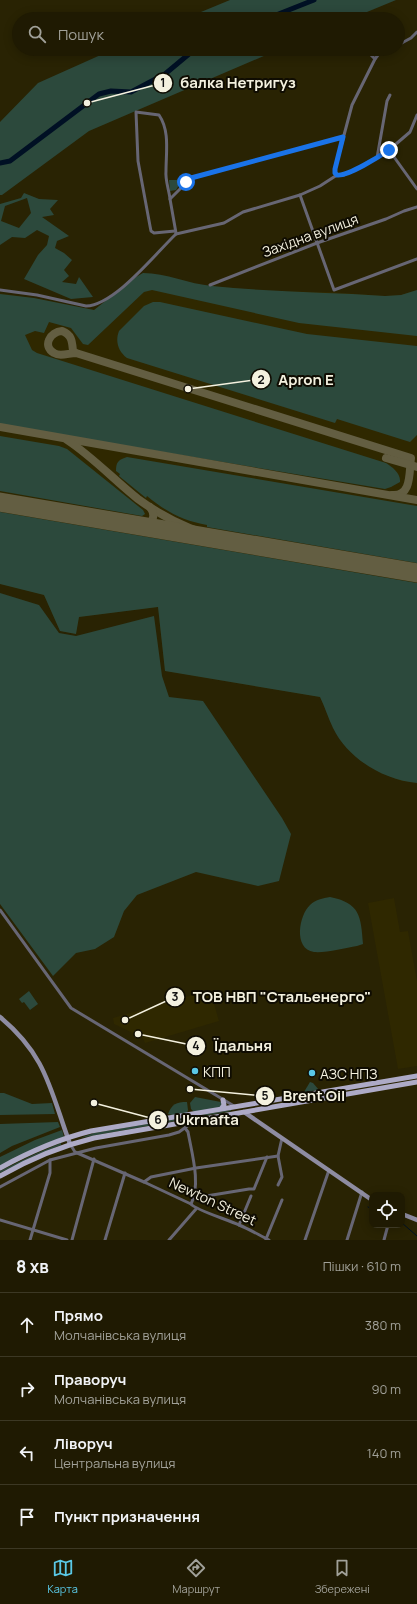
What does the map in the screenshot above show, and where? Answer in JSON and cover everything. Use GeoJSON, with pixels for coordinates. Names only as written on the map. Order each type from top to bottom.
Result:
{"type":"FeatureCollection","features":[{"type":"Feature","properties":{"kind":"main road"},"geometry":{"type":"LineString","coordinates":[[0,1017],[25,1041],[35,1054],[48,1079],[70,1144]]}},
{"type":"Feature","properties":{"kind":"main road"},"geometry":{"type":"LineString","coordinates":[[0,1168],[14,1160],[67,1137],[91,1131],[417,1076]]}},
{"type":"Feature","properties":{"kind":"main road"},"geometry":{"type":"LineString","coordinates":[[0,1176],[19,1165],[70,1144],[94,1138],[417,1082]]}},
{"type":"Feature","properties":{"kind":"main road"},"geometry":{"type":"LineString","coordinates":[[299,1095],[301,1102]]}},
{"type":"Feature","properties":{"kind":"main road"},"geometry":{"type":"LineString","coordinates":[[222,1108],[224,1105],[223,1100]]}},
{"type":"Feature","properties":{"kind":"main road"},"geometry":{"type":"LineString","coordinates":[[234,1106],[369,1198]]}},
{"type":"Feature","properties":{"kind":"main road"},"geometry":{"type":"LineString","coordinates":[[405,1215],[417,1220]]}},
{"type":"Feature","properties":{"kind":"street"},"geometry":{"type":"LineString","coordinates":[[405,42],[412,38],[417,32]]}},
{"type":"Feature","properties":{"kind":"street"},"geometry":{"type":"LineString","coordinates":[[337,175],[335,173],[335,169],[352,105],[375,58],[372,56]]}},
{"type":"Feature","properties":{"kind":"street"},"geometry":{"type":"LineString","coordinates":[[377,158],[387,101],[390,95]]}},
{"type":"Feature","properties":{"kind":"street"},"geometry":{"type":"LineString","coordinates":[[176,233],[165,172],[167,149],[164,122],[159,115],[136,112],[138,161],[150,226],[154,233],[176,233],[224,222],[243,212],[300,195],[320,186],[337,175],[344,175],[389,150],[410,132],[417,115]]}},
{"type":"Feature","properties":{"kind":"street"},"geometry":{"type":"LineString","coordinates":[[170,199],[191,178],[343,137]]}},
{"type":"Feature","properties":{"kind":"street"},"geometry":{"type":"LineString","coordinates":[[389,150],[417,189]]}},
{"type":"Feature","properties":{"kind":"street"},"geometry":{"type":"LineString","coordinates":[[300,195],[334,290],[417,259]]}},
{"type":"Feature","properties":{"kind":"street","name":"Західна вулиця"},"geometry":{"type":"LineString","coordinates":[[210,285],[317,243],[417,207]]}},
{"type":"Feature","properties":{"kind":"street"},"geometry":{"type":"LineString","coordinates":[[0,290],[92,306],[100,303],[116,292],[138,273],[176,233]]}},
{"type":"Feature","properties":{"kind":"street"},"geometry":{"type":"LineString","coordinates":[[0,910],[71,1008],[234,1106]]}},
{"type":"Feature","properties":{"kind":"street"},"geometry":{"type":"LineString","coordinates":[[0,1187],[50,1160],[77,1153],[169,1135],[179,1132],[194,1121]]}},
{"type":"Feature","properties":{"kind":"street"},"geometry":{"type":"LineString","coordinates":[[185,1128],[188,1132],[196,1168],[194,1198],[191,1204]]}},
{"type":"Feature","properties":{"kind":"street"},"geometry":{"type":"LineString","coordinates":[[278,1185],[282,1177],[278,1156],[282,1138]]}},
{"type":"Feature","properties":{"kind":"street"},"geometry":{"type":"LineString","coordinates":[[70,1144],[73,1150],[77,1153]]}},
{"type":"Feature","properties":{"kind":"street","name":"Newton Street"},"geometry":{"type":"LineString","coordinates":[[77,1153],[94,1159],[191,1204],[196,1209],[205,1210],[239,1224],[267,1240]]}},
{"type":"Feature","properties":{"kind":"street"},"geometry":{"type":"LineString","coordinates":[[144,1182],[151,1177],[196,1168],[278,1156]]}},
{"type":"Feature","properties":{"kind":"street"},"geometry":{"type":"LineString","coordinates":[[194,1198],[254,1189],[267,1158]]}},
{"type":"Feature","properties":{"kind":"street"},"geometry":{"type":"LineString","coordinates":[[72,1240],[94,1159]]}},
{"type":"Feature","properties":{"kind":"street"},"geometry":{"type":"LineString","coordinates":[[30,1240],[50,1173],[50,1160]]}},
{"type":"Feature","properties":{"kind":"street"},"geometry":{"type":"LineString","coordinates":[[305,1240],[330,1170]]}},
{"type":"Feature","properties":{"kind":"street"},"geometry":{"type":"LineString","coordinates":[[105,1240],[125,1173]]}},
{"type":"Feature","properties":{"kind":"street"},"geometry":{"type":"LineString","coordinates":[[347,1240],[362,1192]]}},
{"type":"Feature","properties":{"kind":"street"},"geometry":{"type":"LineString","coordinates":[[239,1224],[251,1196]]}},
{"type":"Feature","properties":{"kind":"street"},"geometry":{"type":"LineString","coordinates":[[267,1240],[282,1200]]}},
{"type":"Feature","properties":{"kind":"street"},"geometry":{"type":"LineString","coordinates":[[169,1240],[174,1238],[196,1209]]}},
{"type":"Feature","properties":{"kind":"street"},"geometry":{"type":"LineString","coordinates":[[0,1220],[66,1240]]}},
{"type":"Feature","properties":{"kind":"street"},"geometry":{"type":"LineString","coordinates":[[384,1240],[387,1228]]}},
{"type":"Feature","properties":{"kind":"shaded area"},"geometry":{"type":"Polygon","coordinates":[[[143,273],[199,285],[266,291],[333,292],[385,296],[401,295],[417,290],[417,783],[401,781],[379,772],[355,755],[345,745],[334,729],[320,697],[165,671],[158,607],[79,617],[76,634],[60,631],[44,595],[0,584],[0,293],[94,310],[143,273]]]}},
{"type":"Feature","properties":{"kind":"shaded area"},"geometry":{"type":"Polygon","coordinates":[[[394,898],[400,932],[408,931],[417,981],[417,1066],[398,1069],[368,903],[394,898]]]}},
{"type":"Feature","properties":{"kind":"shaded area"},"geometry":{"type":"Polygon","coordinates":[[[210,990],[219,1021],[145,1043],[143,1038],[114,1024],[113,1018],[210,990]]]}},
{"type":"Feature","properties":{"kind":"green space"},"geometry":{"type":"Polygon","coordinates":[[[230,0],[396,0],[367,12],[201,12],[230,0]]]}},
{"type":"Feature","properties":{"kind":"green space"},"geometry":{"type":"Polygon","coordinates":[[[98,56],[264,56],[89,131],[0,195],[0,122],[38,83],[98,56]]]}},
{"type":"Feature","properties":{"kind":"green space"},"geometry":{"type":"Polygon","coordinates":[[[169,180],[182,180],[176,190],[170,191],[169,180]]]}},
{"type":"Feature","properties":{"kind":"green space"},"geometry":{"type":"Polygon","coordinates":[[[24,193],[39,199],[58,200],[50,209],[54,215],[42,217],[69,236],[57,241],[55,248],[72,260],[64,270],[69,276],[62,282],[76,284],[79,277],[93,297],[71,299],[24,279],[38,255],[47,245],[49,236],[37,230],[25,238],[12,237],[0,245],[0,204],[21,198],[24,193]],[[27,198],[5,206],[1,221],[19,228],[31,213],[27,198]]]}},
{"type":"Feature","properties":{"kind":"green space"},"geometry":{"type":"Polygon","coordinates":[[[143,273],[152,273],[203,285],[255,290],[385,296],[401,295],[417,290],[417,336],[299,323],[152,290],[144,292],[88,345],[83,344],[71,328],[49,322],[44,333],[35,331],[25,335],[32,350],[37,353],[386,463],[398,473],[400,482],[385,489],[0,425],[0,294],[34,298],[94,310],[143,273]]]}},
{"type":"Feature","properties":{"kind":"green space"},"geometry":{"type":"Polygon","coordinates":[[[153,302],[160,302],[307,334],[417,346],[417,435],[410,442],[337,419],[335,423],[127,358],[118,346],[117,338],[119,331],[144,306],[153,302]]]}},
{"type":"Feature","properties":{"kind":"green space"},"geometry":{"type":"Polygon","coordinates":[[[0,436],[59,446],[67,449],[143,510],[145,514],[142,516],[0,491],[0,436]]]}},
{"type":"Feature","properties":{"kind":"green space"},"geometry":{"type":"Polygon","coordinates":[[[127,457],[417,506],[417,563],[207,527],[207,525],[183,518],[161,507],[147,496],[146,498],[119,476],[120,474],[116,471],[117,463],[127,457]]]}},
{"type":"Feature","properties":{"kind":"green space"},"geometry":{"type":"Polygon","coordinates":[[[0,512],[417,583],[417,783],[392,778],[368,766],[357,758],[340,739],[331,724],[320,697],[165,671],[158,607],[79,617],[76,634],[60,631],[44,595],[0,584],[0,512]]]}},
{"type":"Feature","properties":{"kind":"green space"},"geometry":{"type":"Polygon","coordinates":[[[0,593],[39,605],[59,633],[76,636],[154,616],[162,676],[169,697],[203,701],[282,818],[291,834],[279,881],[258,886],[196,872],[137,895],[124,911],[114,937],[95,949],[76,953],[53,976],[0,904],[0,593]]]}},
{"type":"Feature","properties":{"kind":"green space"},"geometry":{"type":"Polygon","coordinates":[[[330,897],[348,903],[357,912],[360,918],[363,944],[319,952],[307,950],[303,945],[300,931],[303,916],[306,910],[314,902],[330,897]]]}},
{"type":"Feature","properties":{"kind":"green space"},"geometry":{"type":"Polygon","coordinates":[[[29,991],[38,1004],[30,1010],[24,1002],[22,1003],[19,999],[29,991]]]}},
{"type":"Feature","properties":{"kind":"green space"},"geometry":{"type":"Polygon","coordinates":[[[310,1082],[313,1083],[319,1090],[304,1092],[310,1082]]]}},
{"type":"Feature","properties":{"kind":"green space"},"geometry":{"type":"Polygon","coordinates":[[[0,1093],[4,1093],[32,1104],[52,1103],[55,1114],[0,1115],[0,1093]]]}},
{"type":"Feature","properties":{"kind":"green space"},"geometry":{"type":"Polygon","coordinates":[[[195,1097],[221,1102],[222,1107],[194,1112],[191,1109],[190,1103],[195,1097]]]}},
{"type":"Feature","properties":{"kind":"green space"},"geometry":{"type":"Polygon","coordinates":[[[187,1102],[187,1113],[172,1115],[168,1114],[175,1104],[187,1102]]]}},
{"type":"Feature","properties":{"kind":"green space"},"geometry":{"type":"Polygon","coordinates":[[[231,1111],[80,1138],[94,1133],[231,1111]]]}},
{"type":"Feature","properties":{"kind":"green space"},"geometry":{"type":"Polygon","coordinates":[[[58,1122],[60,1127],[12,1146],[0,1153],[0,1124],[58,1122]]]}},
{"type":"Feature","properties":{"kind":"green space"},"geometry":{"type":"Polygon","coordinates":[[[62,1130],[64,1137],[0,1166],[0,1157],[35,1140],[62,1130]]]}},
{"type":"Feature","properties":{"kind":"green space"},"geometry":{"type":"Polygon","coordinates":[[[61,1143],[61,1145],[36,1155],[0,1173],[0,1171],[61,1143]]]}},
{"type":"Feature","properties":{"kind":"waterway"},"geometry":{"type":"LineString","coordinates":[[284,12],[314,0]]}},
{"type":"Feature","properties":{"kind":"waterway"},"geometry":{"type":"LineString","coordinates":[[0,163],[10,161],[99,94],[111,91],[131,92],[165,74],[187,56]]}},
{"type":"Feature","properties":{"kind":"waterway"},"geometry":{"type":"LineString","coordinates":[[405,1226],[417,1236]]}},
{"type":"Feature","properties":{"kind":"taxiway"},"geometry":{"type":"LineString","coordinates":[[76,353],[62,355],[56,354],[48,347],[49,340],[54,334],[62,331],[70,336],[73,351],[76,353],[411,458],[406,488],[398,495],[392,495]]}},
{"type":"Feature","properties":{"kind":"taxiway"},"geometry":{"type":"LineString","coordinates":[[0,427],[417,500]]}},
{"type":"Feature","properties":{"kind":"taxiway"},"geometry":{"type":"LineString","coordinates":[[67,440],[86,454],[129,492],[159,513],[181,524],[227,541]]}},
{"type":"Feature","properties":{"kind":"taxiway"},"geometry":{"type":"LineString","coordinates":[[386,458],[417,467]]}},
{"type":"Feature","properties":{"kind":"taxiway"},"geometry":{"type":"LineString","coordinates":[[142,526],[148,524],[152,520],[153,514],[150,507]]}},
{"type":"Feature","properties":{"kind":"runway"},"geometry":{"type":"LineString","coordinates":[[0,502],[417,573]]}},
{"type":"Feature","properties":{"kind":"place","name":"балка Нетригуз"},"geometry":{"type":"Point","coordinates":[87,103]}},
{"type":"Feature","properties":{"kind":"place","name":"Apron E"},"geometry":{"type":"Point","coordinates":[188,389]}},
{"type":"Feature","properties":{"kind":"place","name":"ТОВ НВП \"Стальенерго\""},"geometry":{"type":"Point","coordinates":[125,1020]}},
{"type":"Feature","properties":{"kind":"place","name":"Їдальня"},"geometry":{"type":"Point","coordinates":[138,1034]}},
{"type":"Feature","properties":{"kind":"place","name":"КПП"},"geometry":{"type":"Point","coordinates":[195,1071]}},
{"type":"Feature","properties":{"kind":"place","name":"АЗС НПЗ"},"geometry":{"type":"Point","coordinates":[312,1073]}},
{"type":"Feature","properties":{"kind":"place","name":"Brent Oil"},"geometry":{"type":"Point","coordinates":[190,1089]}},
{"type":"Feature","properties":{"kind":"place","name":"Ukrnafta"},"geometry":{"type":"Point","coordinates":[94,1103]}},
{"type":"Feature","properties":{"kind":"route"},"geometry":{"type":"LineString","coordinates":[[186,182],[191,178],[343,137],[342,146],[335,169],[335,173],[340,176],[377,158],[389,150]]}}]}
